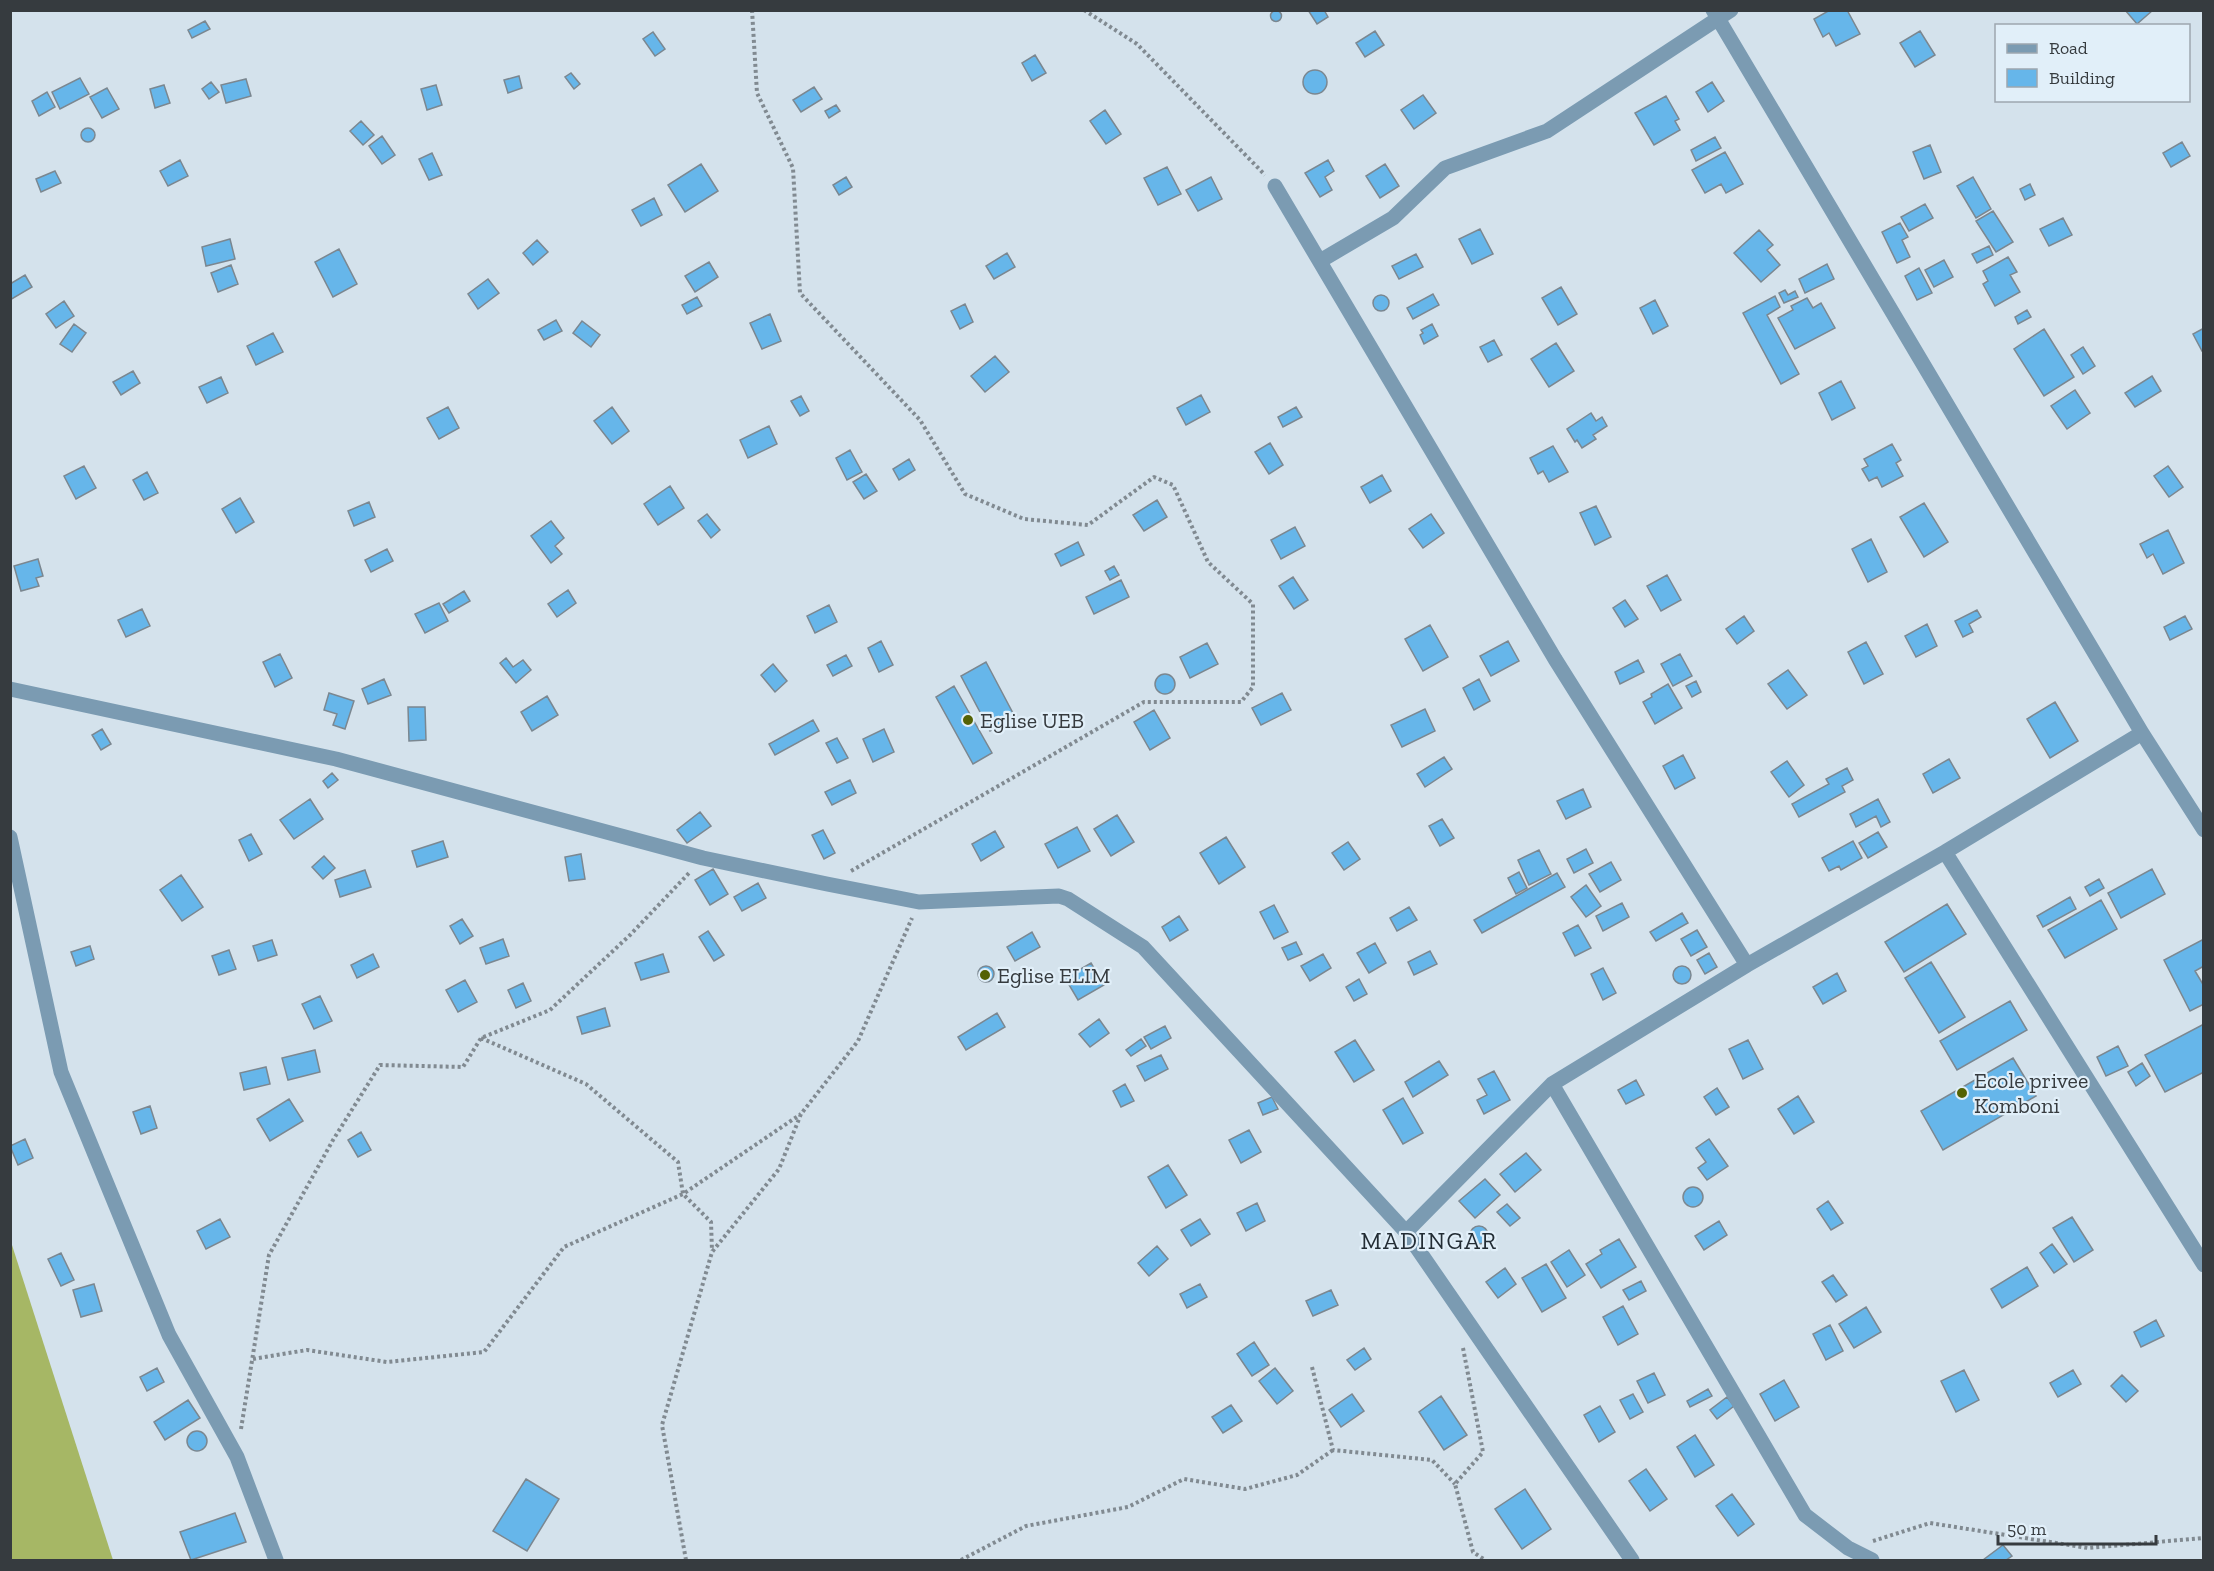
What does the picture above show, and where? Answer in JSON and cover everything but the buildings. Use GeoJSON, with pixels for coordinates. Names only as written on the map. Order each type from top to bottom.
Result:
{"type":"FeatureCollection","features":[{"type":"Feature","properties":{"kind":"street"},"geometry":{"type":"LineString","coordinates":[[1320,261],[1392,218],[1445,168],[1547,131],[1721,13],[2142,733],[2204,830]]}},
{"type":"Feature","properties":{"kind":"street"},"geometry":{"type":"LineString","coordinates":[[1275,186],[1555,659],[1747,965]]}},
{"type":"Feature","properties":{"kind":"street"},"geometry":{"type":"LineString","coordinates":[[10,689],[336,759],[703,858],[827,885],[919,902],[1059,896],[1068,899],[1143,947],[1406,1232],[1632,1560]]}},
{"type":"Feature","properties":{"kind":"street"},"geometry":{"type":"LineString","coordinates":[[1406,1232],[1552,1084],[1747,965],[1945,852],[2142,733]]}},
{"type":"Feature","properties":{"kind":"street"},"geometry":{"type":"LineString","coordinates":[[10,837],[61,1072],[169,1335],[237,1456],[276,1560]]}},
{"type":"Feature","properties":{"kind":"street"},"geometry":{"type":"LineString","coordinates":[[1945,852],[2204,1265]]}},
{"type":"Feature","properties":{"kind":"street"},"geometry":{"type":"LineString","coordinates":[[1552,1084],[1805,1515],[1848,1548],[1872,1560]]}},
{"type":"Feature","properties":{"kind":"path"},"geometry":{"type":"LineString","coordinates":[[752,10],[757,93],[793,168],[800,293],[920,420],[965,494],[1024,519],[1088,525],[1154,477],[1173,485],[1208,562],[1253,604],[1253,687],[1241,702],[1144,702],[827,885]]}},
{"type":"Feature","properties":{"kind":"path"},"geometry":{"type":"LineString","coordinates":[[1084,10],[1137,44],[1275,186]]}},
{"type":"Feature","properties":{"kind":"path"},"geometry":{"type":"LineString","coordinates":[[237,1456],[269,1255],[333,1140],[380,1065],[463,1067],[481,1038],[550,1010],[630,935],[703,858]]}},
{"type":"Feature","properties":{"kind":"path"},"geometry":{"type":"LineString","coordinates":[[712,1252],[779,1169],[801,1114],[858,1041],[919,902]]}},
{"type":"Feature","properties":{"kind":"path"},"geometry":{"type":"LineString","coordinates":[[481,1038],[586,1084],[678,1162],[683,1194],[711,1222],[712,1252],[662,1425],[686,1560]]}},
{"type":"Feature","properties":{"kind":"path"},"geometry":{"type":"LineString","coordinates":[[253,1359],[307,1350],[387,1362],[484,1352],[564,1247],[683,1194],[801,1114]]}},
{"type":"Feature","properties":{"kind":"path"},"geometry":{"type":"LineString","coordinates":[[1455,1484],[1483,1452],[1462,1340]]}},
{"type":"Feature","properties":{"kind":"path"},"geometry":{"type":"LineString","coordinates":[[1312,1367],[1334,1450]]}},
{"type":"Feature","properties":{"kind":"path"},"geometry":{"type":"LineString","coordinates":[[961,1560],[1026,1526],[1128,1507],[1184,1479],[1245,1489],[1297,1475],[1334,1450],[1432,1460],[1455,1484],[1473,1552],[1485,1560]]}},
{"type":"Feature","properties":{"kind":"path"},"geometry":{"type":"LineString","coordinates":[[1848,1548],[1930,1523],[2088,1548],[2204,1538]]}},
{"type":"Feature","properties":{"kind":"green space"},"geometry":{"type":"Polygon","coordinates":[[[11,1242],[113,1560],[11,1560],[11,1242]]]}},
{"type":"Feature","properties":{"kind":"place","name":"Eglise UEB"},"geometry":{"type":"Point","coordinates":[968,720]}},
{"type":"Feature","properties":{"kind":"place","name":"Eglise ELIM"},"geometry":{"type":"Point","coordinates":[985,975]}},
{"type":"Feature","properties":{"kind":"place","name":"Ecole privee Komboni"},"geometry":{"type":"Point","coordinates":[1962,1093]}},
{"type":"Feature","properties":{"kind":"district","name":"MADINGAR"},"geometry":{"type":"Point","coordinates":[1429,1240]}}]}
